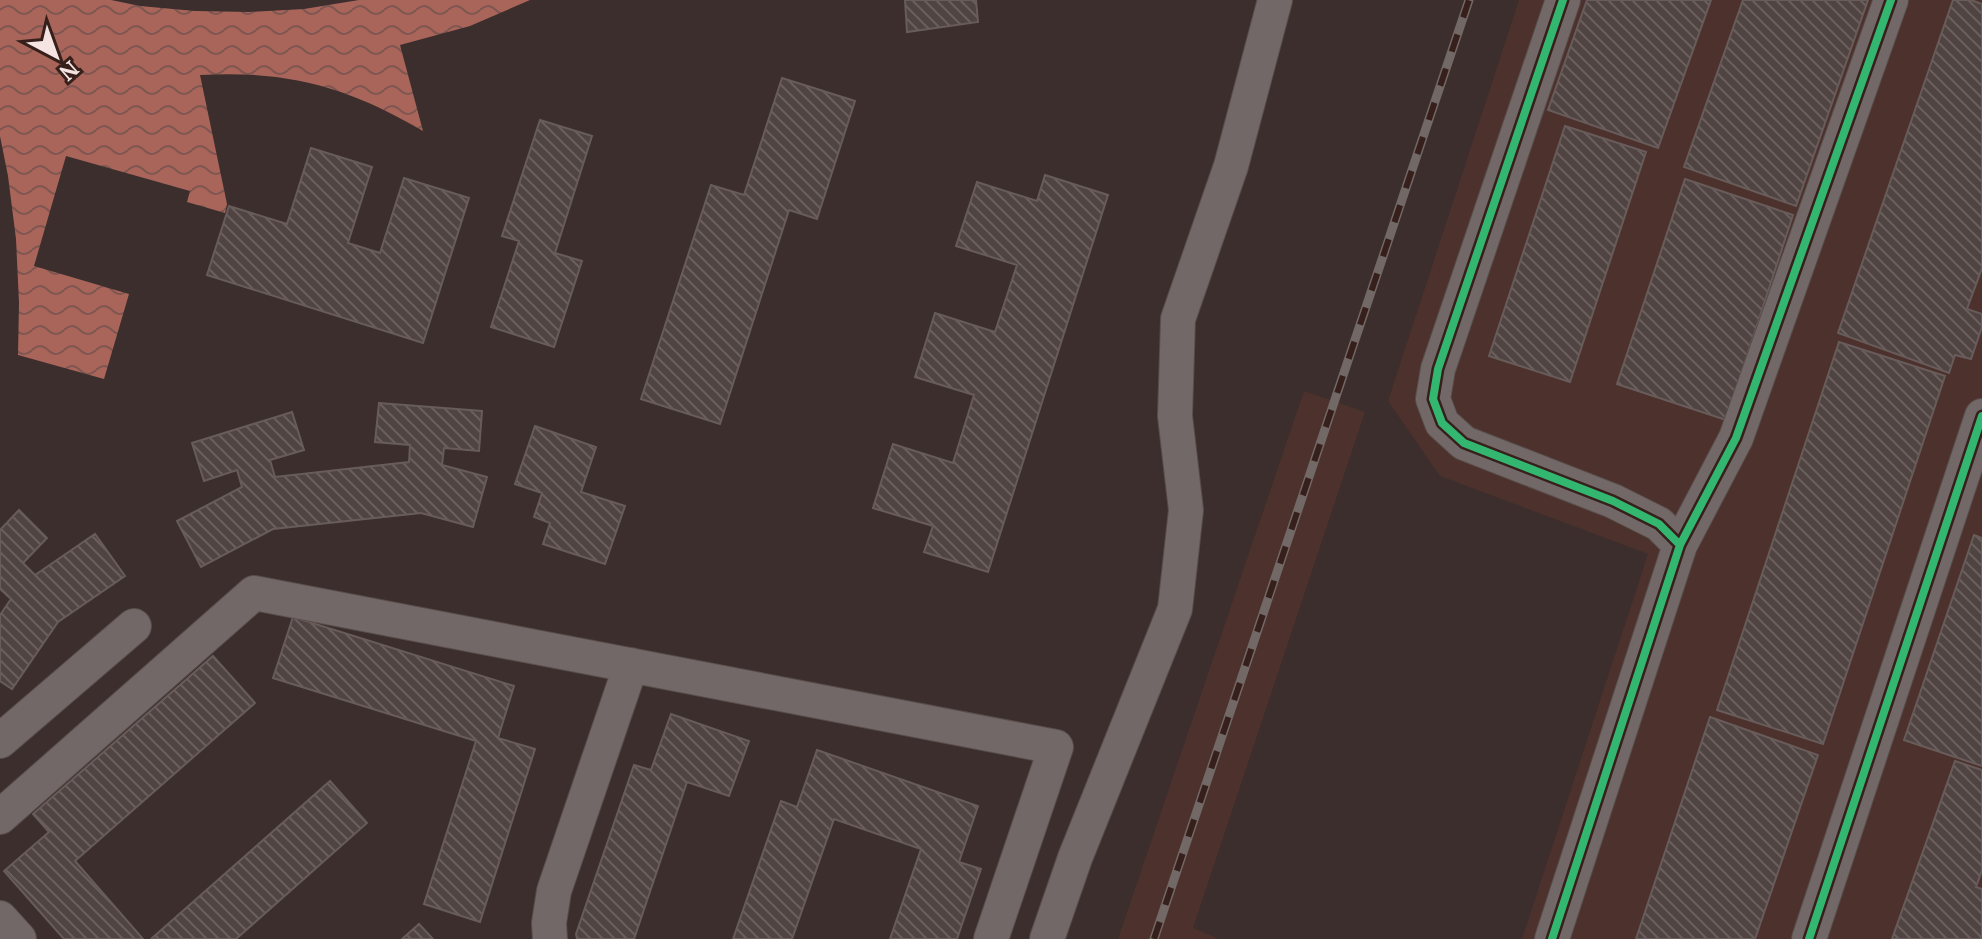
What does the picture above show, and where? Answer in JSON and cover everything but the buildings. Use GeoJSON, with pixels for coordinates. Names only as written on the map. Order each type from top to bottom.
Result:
{"type":"FeatureCollection","features":[{"type":"Feature","properties":{"kind":"street"},"geometry":{"type":"LineString","coordinates":[[1047,939],[1075,858],[1175,609],[1186,510],[1175,416],[1178,319],[1231,166],[1275,0]]}},
{"type":"Feature","properties":{"kind":"street"},"geometry":{"type":"LineString","coordinates":[[1563,0],[1438,369],[1433,399],[1442,423],[1464,443],[1624,507],[1659,524],[1680,545]]}},
{"type":"Feature","properties":{"kind":"street"},"geometry":{"type":"LineString","coordinates":[[1552,939],[1680,545],[1736,438],[1891,0]]}},
{"type":"Feature","properties":{"kind":"street"},"geometry":{"type":"LineString","coordinates":[[1809,939],[1982,416]]}},
{"type":"Feature","properties":{"kind":"street"},"geometry":{"type":"LineString","coordinates":[[0,817],[254,593],[1056,747],[991,939]]}},
{"type":"Feature","properties":{"kind":"street"},"geometry":{"type":"LineString","coordinates":[[0,741],[134,626]]}},
{"type":"Feature","properties":{"kind":"street"},"geometry":{"type":"LineString","coordinates":[[550,939],[554,891],[631,665]]}},
{"type":"Feature","properties":{"kind":"street"},"geometry":{"type":"LineString","coordinates":[[0,918],[19,939]]}},
{"type":"Feature","properties":{"kind":"shaded area"},"geometry":{"type":"Polygon","coordinates":[[[1519,0],[1982,0],[1982,939],[1522,939],[1648,554],[1440,476],[1388,401],[1519,0]]]}},
{"type":"Feature","properties":{"kind":"shaded area"},"geometry":{"type":"Polygon","coordinates":[[[1304,391],[1365,412],[1193,928],[1219,939],[1118,939],[1304,391]]]}},
{"type":"Feature","properties":{"kind":"water"},"geometry":{"type":"Polygon","coordinates":[[[0,0],[111,0],[195,11],[249,12],[304,9],[359,0],[530,0],[470,26],[400,45],[423,131],[369,103],[316,85],[261,75],[200,75],[227,204],[225,213],[187,202],[190,191],[66,156],[34,266],[129,294],[104,379],[18,355],[16,239],[0,136],[0,0]]]}},
{"type":"Feature","properties":{"kind":"railway"},"geometry":{"type":"LineString","coordinates":[[1154,939],[1469,0]]}},
{"type":"Feature","properties":{"kind":"cycle path"},"geometry":{"type":"LineString","coordinates":[[1563,0],[1438,369],[1433,399],[1442,423],[1464,443],[1613,501],[1659,524],[1680,545]]}},
{"type":"Feature","properties":{"kind":"cycle path"},"geometry":{"type":"LineString","coordinates":[[1552,939],[1680,545],[1736,438],[1891,0]]}},
{"type":"Feature","properties":{"kind":"cycle path"},"geometry":{"type":"LineString","coordinates":[[1809,939],[1982,416]]}}]}
